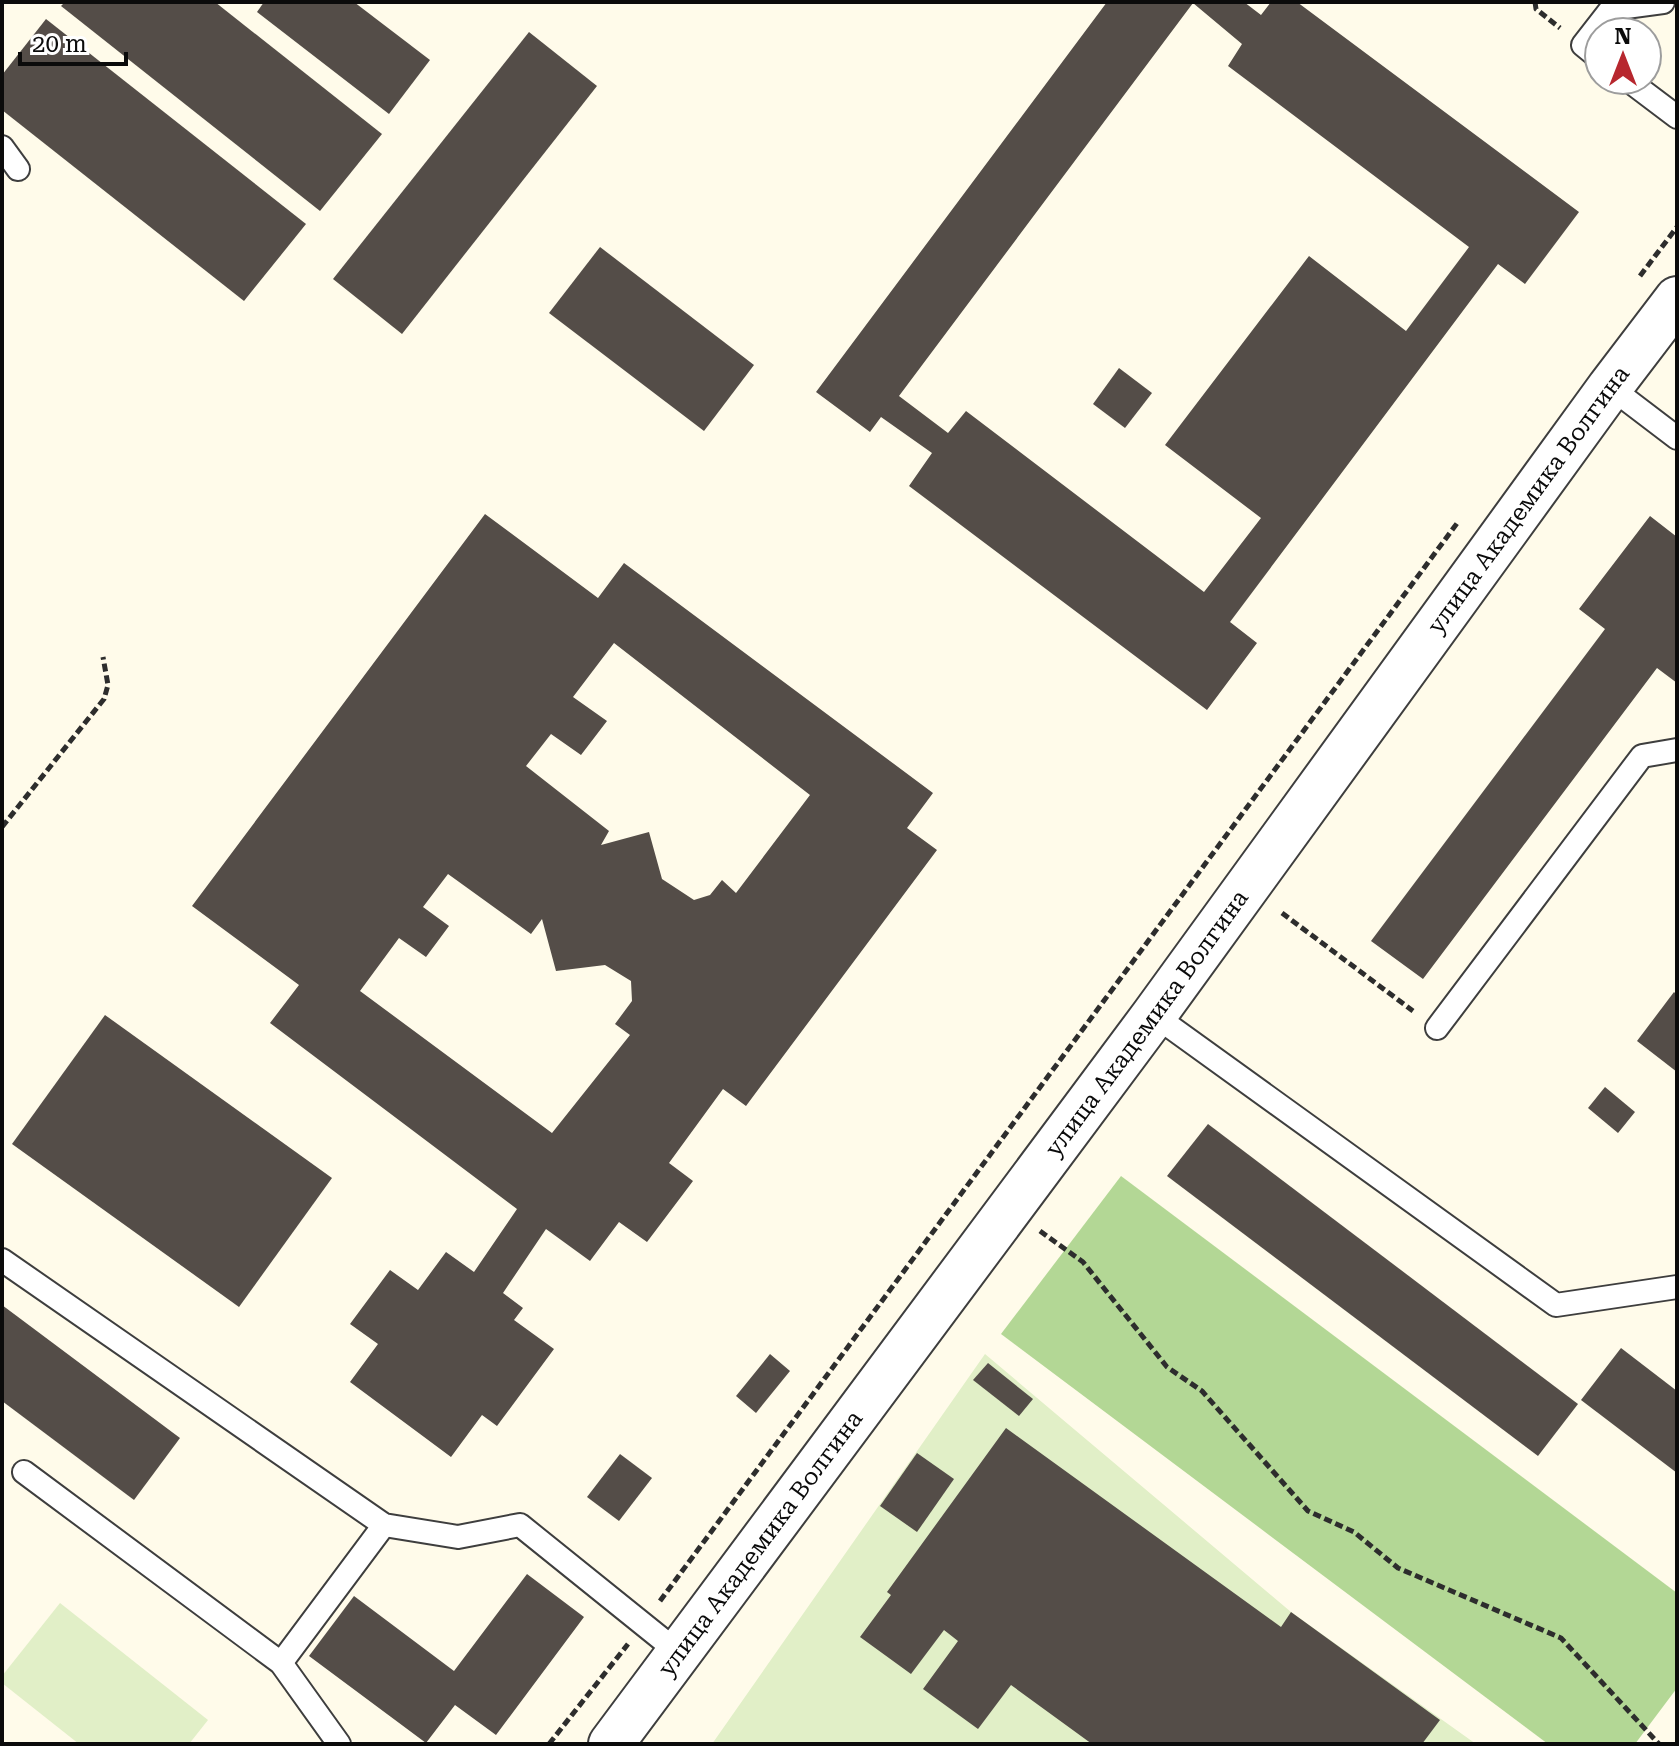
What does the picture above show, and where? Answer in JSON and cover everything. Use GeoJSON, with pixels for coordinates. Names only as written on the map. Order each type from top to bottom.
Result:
{"type":"FeatureCollection","features":[{"type":"Feature","properties":{"kind":"street","name":"улица Академика Волгина"},"geometry":{"type":"LineString","coordinates":[[611,1744],[1154,1015],[1677,299]]}},
{"type":"Feature","properties":{"kind":"lane"},"geometry":{"type":"LineString","coordinates":[[1608,16],[1611,9],[1663,2]]}},
{"type":"Feature","properties":{"kind":"lane"},"geometry":{"type":"LineString","coordinates":[[1649,96],[1677,117]]}},
{"type":"Feature","properties":{"kind":"lane"},"geometry":{"type":"LineString","coordinates":[[2,147],[18,169]]}},
{"type":"Feature","properties":{"kind":"lane"},"geometry":{"type":"LineString","coordinates":[[1610,387],[1677,438]]}},
{"type":"Feature","properties":{"kind":"lane"},"geometry":{"type":"LineString","coordinates":[[1437,1028],[1642,756],[1677,750]]}},
{"type":"Feature","properties":{"kind":"lane"},"geometry":{"type":"LineString","coordinates":[[1154,1015],[1556,1305],[1677,1287]]}},
{"type":"Feature","properties":{"kind":"lane"},"geometry":{"type":"LineString","coordinates":[[2,1260],[384,1525],[458,1537],[520,1525],[679,1653]]}},
{"type":"Feature","properties":{"kind":"lane"},"geometry":{"type":"LineString","coordinates":[[24,1472],[281,1663],[339,1744]]}},
{"type":"Feature","properties":{"kind":"lane"},"geometry":{"type":"LineString","coordinates":[[281,1663],[384,1525]]}},
{"type":"Feature","properties":{"kind":"path"},"geometry":{"type":"LineString","coordinates":[[1535,2],[1536,9],[1583,46]]}},
{"type":"Feature","properties":{"kind":"path"},"geometry":{"type":"LineString","coordinates":[[1640,277],[1677,227]]}},
{"type":"Feature","properties":{"kind":"path"},"geometry":{"type":"LineString","coordinates":[[549,1744],[643,1624],[1461,518]]}},
{"type":"Feature","properties":{"kind":"path"},"geometry":{"type":"LineString","coordinates":[[2,827],[104,699],[108,685],[103,657]]}},
{"type":"Feature","properties":{"kind":"path"},"geometry":{"type":"LineString","coordinates":[[1282,913],[1437,1028]]}},
{"type":"Feature","properties":{"kind":"path"},"geometry":{"type":"LineString","coordinates":[[1039,1231],[1083,1262],[1167,1367],[1202,1391],[1308,1511],[1354,1532],[1398,1568],[1561,1638],[1659,1744]]}},
{"type":"Feature","properties":{"kind":"green space"},"geometry":{"type":"Polygon","coordinates":[[[1121,1176],[1677,1593],[1677,1688],[1635,1744],[1548,1744],[1001,1334],[1121,1176]]]}},
{"type":"Feature","properties":{"kind":"green space"},"geometry":{"type":"Polygon","coordinates":[[[985,1354],[1291,1612],[1476,1744],[712,1744],[985,1354]]]}},
{"type":"Feature","properties":{"kind":"green space"},"geometry":{"type":"Polygon","coordinates":[[[60,1603],[208,1720],[189,1744],[79,1744],[2,1683],[2,1676],[60,1603]]]}},
{"type":"Feature","properties":{"kind":"building"},"geometry":{"type":"Polygon","coordinates":[[[65,2],[215,2],[382,134],[320,211],[61,6],[65,2]]]}},
{"type":"Feature","properties":{"kind":"building"},"geometry":{"type":"Polygon","coordinates":[[[264,2],[354,2],[430,60],[389,114],[257,12],[264,2]]]}},
{"type":"Feature","properties":{"kind":"building"},"geometry":{"type":"Polygon","coordinates":[[[1107,2],[1244,2],[1261,15],[1271,2],[1297,2],[1579,212],[1525,284],[1498,264],[1230,622],[1257,643],[1207,710],[909,486],[932,453],[881,417],[870,432],[816,392],[1107,2]],[[1193,3],[899,396],[948,433],[966,411],[1204,592],[1261,518],[1165,445],[1309,256],[1406,331],[1469,247],[1228,66],[1242,44],[1193,3]]]}},
{"type":"Feature","properties":{"kind":"building"},"geometry":{"type":"Polygon","coordinates":[[[46,19],[306,224],[244,301],[2,110],[2,75],[46,19]]]}},
{"type":"Feature","properties":{"kind":"building"},"geometry":{"type":"Polygon","coordinates":[[[529,32],[597,86],[402,334],[333,279],[529,32]]]}},
{"type":"Feature","properties":{"kind":"building"},"geometry":{"type":"Polygon","coordinates":[[[600,247],[754,365],[704,431],[549,313],[600,247]]]}},
{"type":"Feature","properties":{"kind":"building"},"geometry":{"type":"Polygon","coordinates":[[[1119,368],[1152,393],[1125,428],[1093,404],[1119,368]]]}},
{"type":"Feature","properties":{"kind":"building"},"geometry":{"type":"Polygon","coordinates":[[[485,514],[598,598],[624,563],[933,793],[907,828],[937,850],[746,1106],[723,1089],[669,1163],[693,1181],[647,1242],[619,1222],[590,1261],[546,1229],[503,1293],[523,1308],[514,1320],[554,1349],[497,1426],[482,1415],[451,1457],[350,1382],[378,1344],[350,1324],[390,1270],[418,1290],[446,1252],[474,1272],[517,1209],[270,1023],[299,985],[192,906],[485,514]],[[614,643],[573,697],[607,721],[581,755],[551,734],[526,766],[609,831],[601,845],[649,832],[662,879],[694,900],[710,895],[722,880],[736,893],[810,795],[614,643]],[[448,874],[423,907],[449,926],[426,957],[399,938],[360,991],[552,1133],[630,1035],[615,1024],[632,1001],[631,981],[605,965],[556,971],[542,919],[531,934],[448,874]]]}},
{"type":"Feature","properties":{"kind":"building"},"geometry":{"type":"Polygon","coordinates":[[[1650,516],[1677,537],[1677,683],[1657,668],[1423,979],[1371,941],[1605,629],[1579,609],[1650,516]]]}},
{"type":"Feature","properties":{"kind":"building"},"geometry":{"type":"Polygon","coordinates":[[[1674,992],[1677,995],[1677,1072],[1637,1041],[1674,992]]]}},
{"type":"Feature","properties":{"kind":"building"},"geometry":{"type":"Polygon","coordinates":[[[105,1015],[332,1178],[239,1307],[12,1144],[105,1015]]]}},
{"type":"Feature","properties":{"kind":"building"},"geometry":{"type":"Polygon","coordinates":[[[1605,1087],[1635,1112],[1618,1133],[1588,1108],[1605,1087]]]}},
{"type":"Feature","properties":{"kind":"building"},"geometry":{"type":"Polygon","coordinates":[[[1208,1124],[1578,1404],[1538,1456],[1167,1176],[1208,1124]]]}},
{"type":"Feature","properties":{"kind":"building"},"geometry":{"type":"Polygon","coordinates":[[[2,1305],[180,1438],[134,1500],[2,1401],[2,1305]]]}},
{"type":"Feature","properties":{"kind":"building"},"geometry":{"type":"Polygon","coordinates":[[[1621,1348],[1677,1391],[1677,1473],[1581,1400],[1621,1348]]]}},
{"type":"Feature","properties":{"kind":"building"},"geometry":{"type":"Polygon","coordinates":[[[770,1354],[790,1371],[756,1413],[736,1396],[770,1354]]]}},
{"type":"Feature","properties":{"kind":"building"},"geometry":{"type":"Polygon","coordinates":[[[988,1363],[1033,1399],[1019,1416],[973,1380],[988,1363]]]}},
{"type":"Feature","properties":{"kind":"building"},"geometry":{"type":"Polygon","coordinates":[[[1006,1428],[1281,1627],[1291,1612],[1440,1720],[1422,1744],[1092,1744],[1011,1685],[978,1729],[923,1689],[958,1641],[944,1630],[911,1674],[860,1637],[891,1595],[887,1592],[1006,1428]]]}},
{"type":"Feature","properties":{"kind":"building"},"geometry":{"type":"Polygon","coordinates":[[[917,1453],[954,1479],[917,1532],[880,1506],[917,1453]]]}},
{"type":"Feature","properties":{"kind":"building"},"geometry":{"type":"Polygon","coordinates":[[[620,1454],[652,1478],[619,1521],[587,1497],[620,1454]]]}},
{"type":"Feature","properties":{"kind":"building"},"geometry":{"type":"Polygon","coordinates":[[[527,1574],[584,1617],[496,1735],[455,1705],[426,1743],[309,1656],[354,1596],[454,1671],[527,1574]]]}}]}
